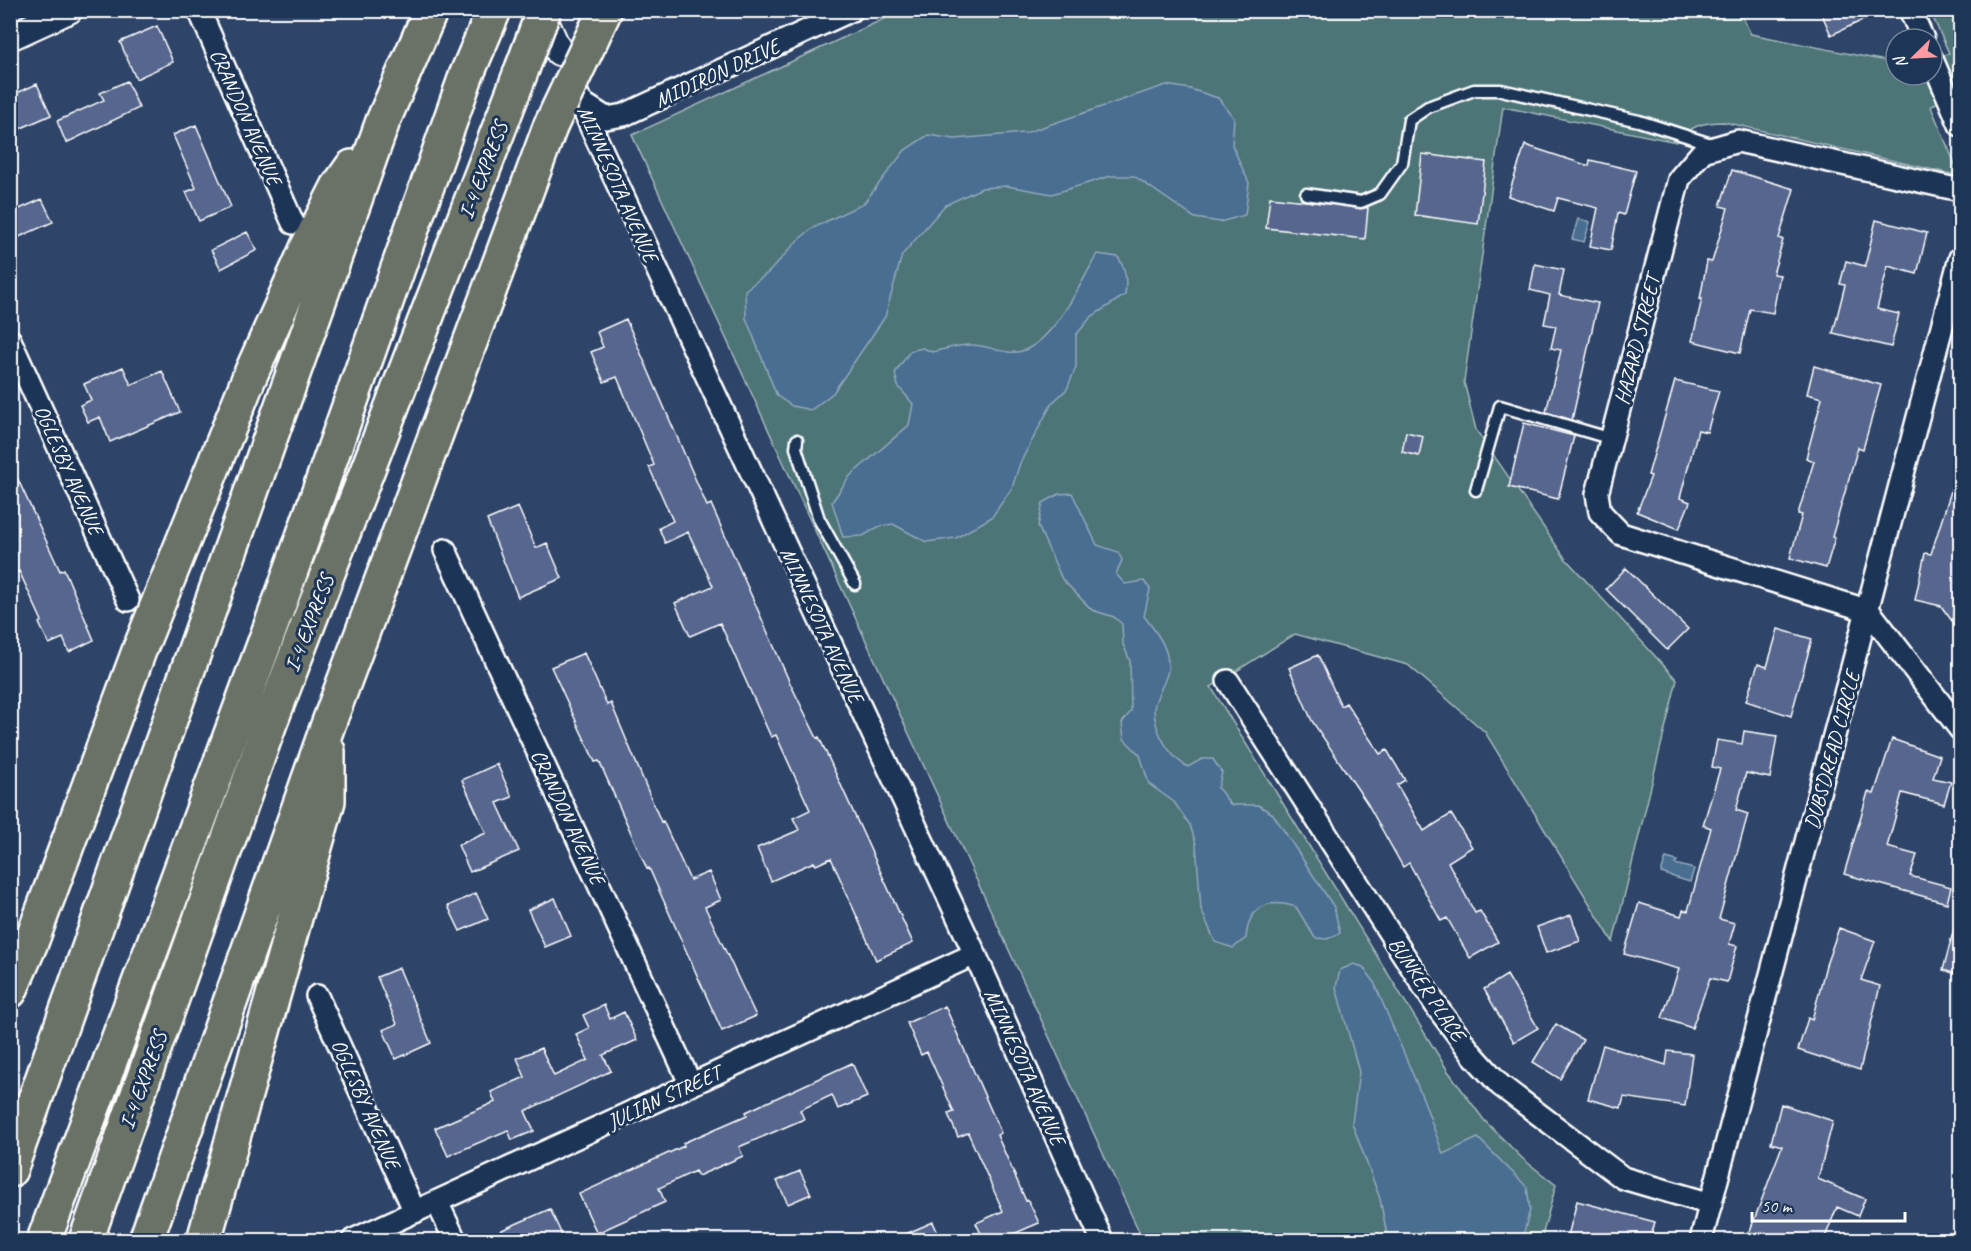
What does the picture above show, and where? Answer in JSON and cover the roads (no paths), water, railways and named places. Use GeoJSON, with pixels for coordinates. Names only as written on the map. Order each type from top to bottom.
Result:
{"type":"FeatureCollection","features":[{"type":"Feature","properties":{"kind":"highway"},"geometry":{"type":"LineString","coordinates":[[10,1170],[383,121],[430,10]]}},
{"type":"Feature","properties":{"kind":"highway","name":"I-4 EXPRESS"},"geometry":{"type":"LineString","coordinates":[[44,1240],[282,596],[466,76],[495,10]]}},
{"type":"Feature","properties":{"kind":"highway","name":"I-4 EXPRESS"},"geometry":{"type":"LineString","coordinates":[[86,1240],[270,723],[522,69],[542,10]]}},
{"type":"Feature","properties":{"kind":"highway"},"geometry":{"type":"LineString","coordinates":[[146,1240],[328,725],[550,127],[605,10]]}},
{"type":"Feature","properties":{"kind":"highway"},"geometry":{"type":"LineString","coordinates":[[10,991],[32,940],[143,640],[249,378],[338,187],[383,121]]}},
{"type":"Feature","properties":{"kind":"highway"},"geometry":{"type":"LineString","coordinates":[[204,1240],[328,801],[328,725]]}},
{"type":"Feature","properties":{"kind":"street"},"geometry":{"type":"LineString","coordinates":[[10,37],[69,10]]}},
{"type":"Feature","properties":{"kind":"street","name":"CRANDON AVENUE"},"geometry":{"type":"LineString","coordinates":[[199,10],[293,223]]}},
{"type":"Feature","properties":{"kind":"street","name":"MINNESOTA AVENUE"},"geometry":{"type":"LineString","coordinates":[[542,10],[581,102],[975,954],[1096,1238]]}},
{"type":"Feature","properties":{"kind":"street","name":"MIDIRON DRIVE"},"geometry":{"type":"LineString","coordinates":[[581,102],[606,118],[624,115],[674,94],[852,10]]}},
{"type":"Feature","properties":{"kind":"street"},"geometry":{"type":"LineString","coordinates":[[1910,10],[1918,27]]}},
{"type":"Feature","properties":{"kind":"street"},"geometry":{"type":"LineString","coordinates":[[1944,84],[1959,115]]}},
{"type":"Feature","properties":{"kind":"street","name":"HAZARD STREET"},"geometry":{"type":"LineString","coordinates":[[1869,611],[1621,534],[1600,512],[1598,494],[1678,178],[1703,151],[1738,141],[1960,190]]}},
{"type":"Feature","properties":{"kind":"street","name":"DUBSDREAD CIRCLE"},"geometry":{"type":"LineString","coordinates":[[1701,1240],[1869,611],[1960,258]]}},
{"type":"Feature","properties":{"kind":"street"},"geometry":{"type":"LineString","coordinates":[[1940,331],[1960,324]]}},
{"type":"Feature","properties":{"kind":"street","name":"OGLESBY AVENUE"},"geometry":{"type":"LineString","coordinates":[[10,340],[128,600]]}},
{"type":"Feature","properties":{"kind":"street","name":"CRANDON AVENUE"},"geometry":{"type":"LineString","coordinates":[[445,550],[692,1085]]}},
{"type":"Feature","properties":{"kind":"street"},"geometry":{"type":"LineString","coordinates":[[1869,611],[1960,729]]}},
{"type":"Feature","properties":{"kind":"street","name":"BUNKER PLACE"},"geometry":{"type":"LineString","coordinates":[[1228,681],[1439,1010],[1472,1054],[1500,1085],[1623,1178],[1711,1204]]}},
{"type":"Feature","properties":{"kind":"street","name":"JULIAN STREET"},"geometry":{"type":"LineString","coordinates":[[353,1240],[975,954]]}},
{"type":"Feature","properties":{"kind":"street","name":"OGLESBY AVENUE"},"geometry":{"type":"LineString","coordinates":[[317,996],[415,1212]]}},
{"type":"Feature","properties":{"kind":"street"},"geometry":{"type":"LineString","coordinates":[[437,1202],[455,1240]]}},
{"type":"Feature","properties":{"kind":"lane"},"geometry":{"type":"LineString","coordinates":[[1306,194],[1361,202],[1380,194],[1402,163],[1409,120],[1428,107],[1474,90],[1501,90],[1639,121],[1717,147]]}},
{"type":"Feature","properties":{"kind":"lane"},"geometry":{"type":"LineString","coordinates":[[1476,490],[1500,406],[1612,439]]}},
{"type":"Feature","properties":{"kind":"lane"},"geometry":{"type":"LineString","coordinates":[[797,440],[796,448],[819,519],[855,584]]}},
{"type":"Feature","properties":{"kind":"water"},"geometry":{"type":"Polygon","coordinates":[[[1166,85],[1190,89],[1218,98],[1234,118],[1232,145],[1249,183],[1245,215],[1220,222],[1195,218],[1134,176],[1111,176],[1052,194],[1007,186],[982,188],[945,205],[902,255],[885,317],[833,393],[811,410],[792,406],[777,396],[746,318],[745,290],[769,272],[798,240],[813,228],[864,203],[905,150],[928,135],[955,139],[1025,133],[1166,85]]]}},
{"type":"Feature","properties":{"kind":"water"},"geometry":{"type":"Polygon","coordinates":[[[1578,219],[1590,222],[1584,242],[1572,239],[1578,219]]]}},
{"type":"Feature","properties":{"kind":"water"},"geometry":{"type":"Polygon","coordinates":[[[1097,254],[1118,257],[1125,275],[1125,295],[1091,317],[1076,335],[1076,367],[1067,389],[1052,403],[1020,463],[1012,488],[992,517],[956,538],[926,542],[893,524],[878,527],[863,536],[843,537],[832,502],[850,476],[909,425],[913,404],[898,386],[895,373],[910,351],[923,348],[932,352],[957,346],[978,345],[1016,352],[1034,345],[1045,336],[1066,309],[1097,254]]]}},
{"type":"Feature","properties":{"kind":"water"},"geometry":{"type":"Polygon","coordinates":[[[1072,493],[1097,545],[1118,552],[1122,560],[1116,574],[1125,584],[1144,581],[1150,589],[1144,616],[1161,641],[1168,662],[1167,675],[1154,709],[1157,726],[1164,742],[1175,757],[1188,767],[1202,759],[1213,759],[1222,773],[1218,788],[1231,805],[1258,805],[1273,814],[1334,907],[1340,933],[1327,939],[1315,938],[1296,907],[1285,904],[1268,904],[1255,912],[1251,918],[1246,938],[1233,948],[1215,942],[1201,909],[1196,844],[1190,825],[1174,802],[1149,784],[1140,755],[1124,739],[1122,723],[1131,711],[1130,661],[1123,644],[1122,624],[1114,617],[1092,610],[1062,579],[1038,526],[1043,503],[1059,494],[1072,493]]]}},
{"type":"Feature","properties":{"kind":"water"},"geometry":{"type":"Polygon","coordinates":[[[1666,858],[1677,861],[1675,864],[1694,869],[1690,882],[1661,873],[1666,858]]]}},
{"type":"Feature","properties":{"kind":"water"},"geometry":{"type":"Polygon","coordinates":[[[1354,964],[1363,967],[1373,980],[1424,1101],[1443,1154],[1478,1138],[1527,1187],[1530,1210],[1522,1240],[1388,1240],[1380,1199],[1352,1123],[1359,1072],[1336,987],[1340,970],[1354,964]]]}}]}
